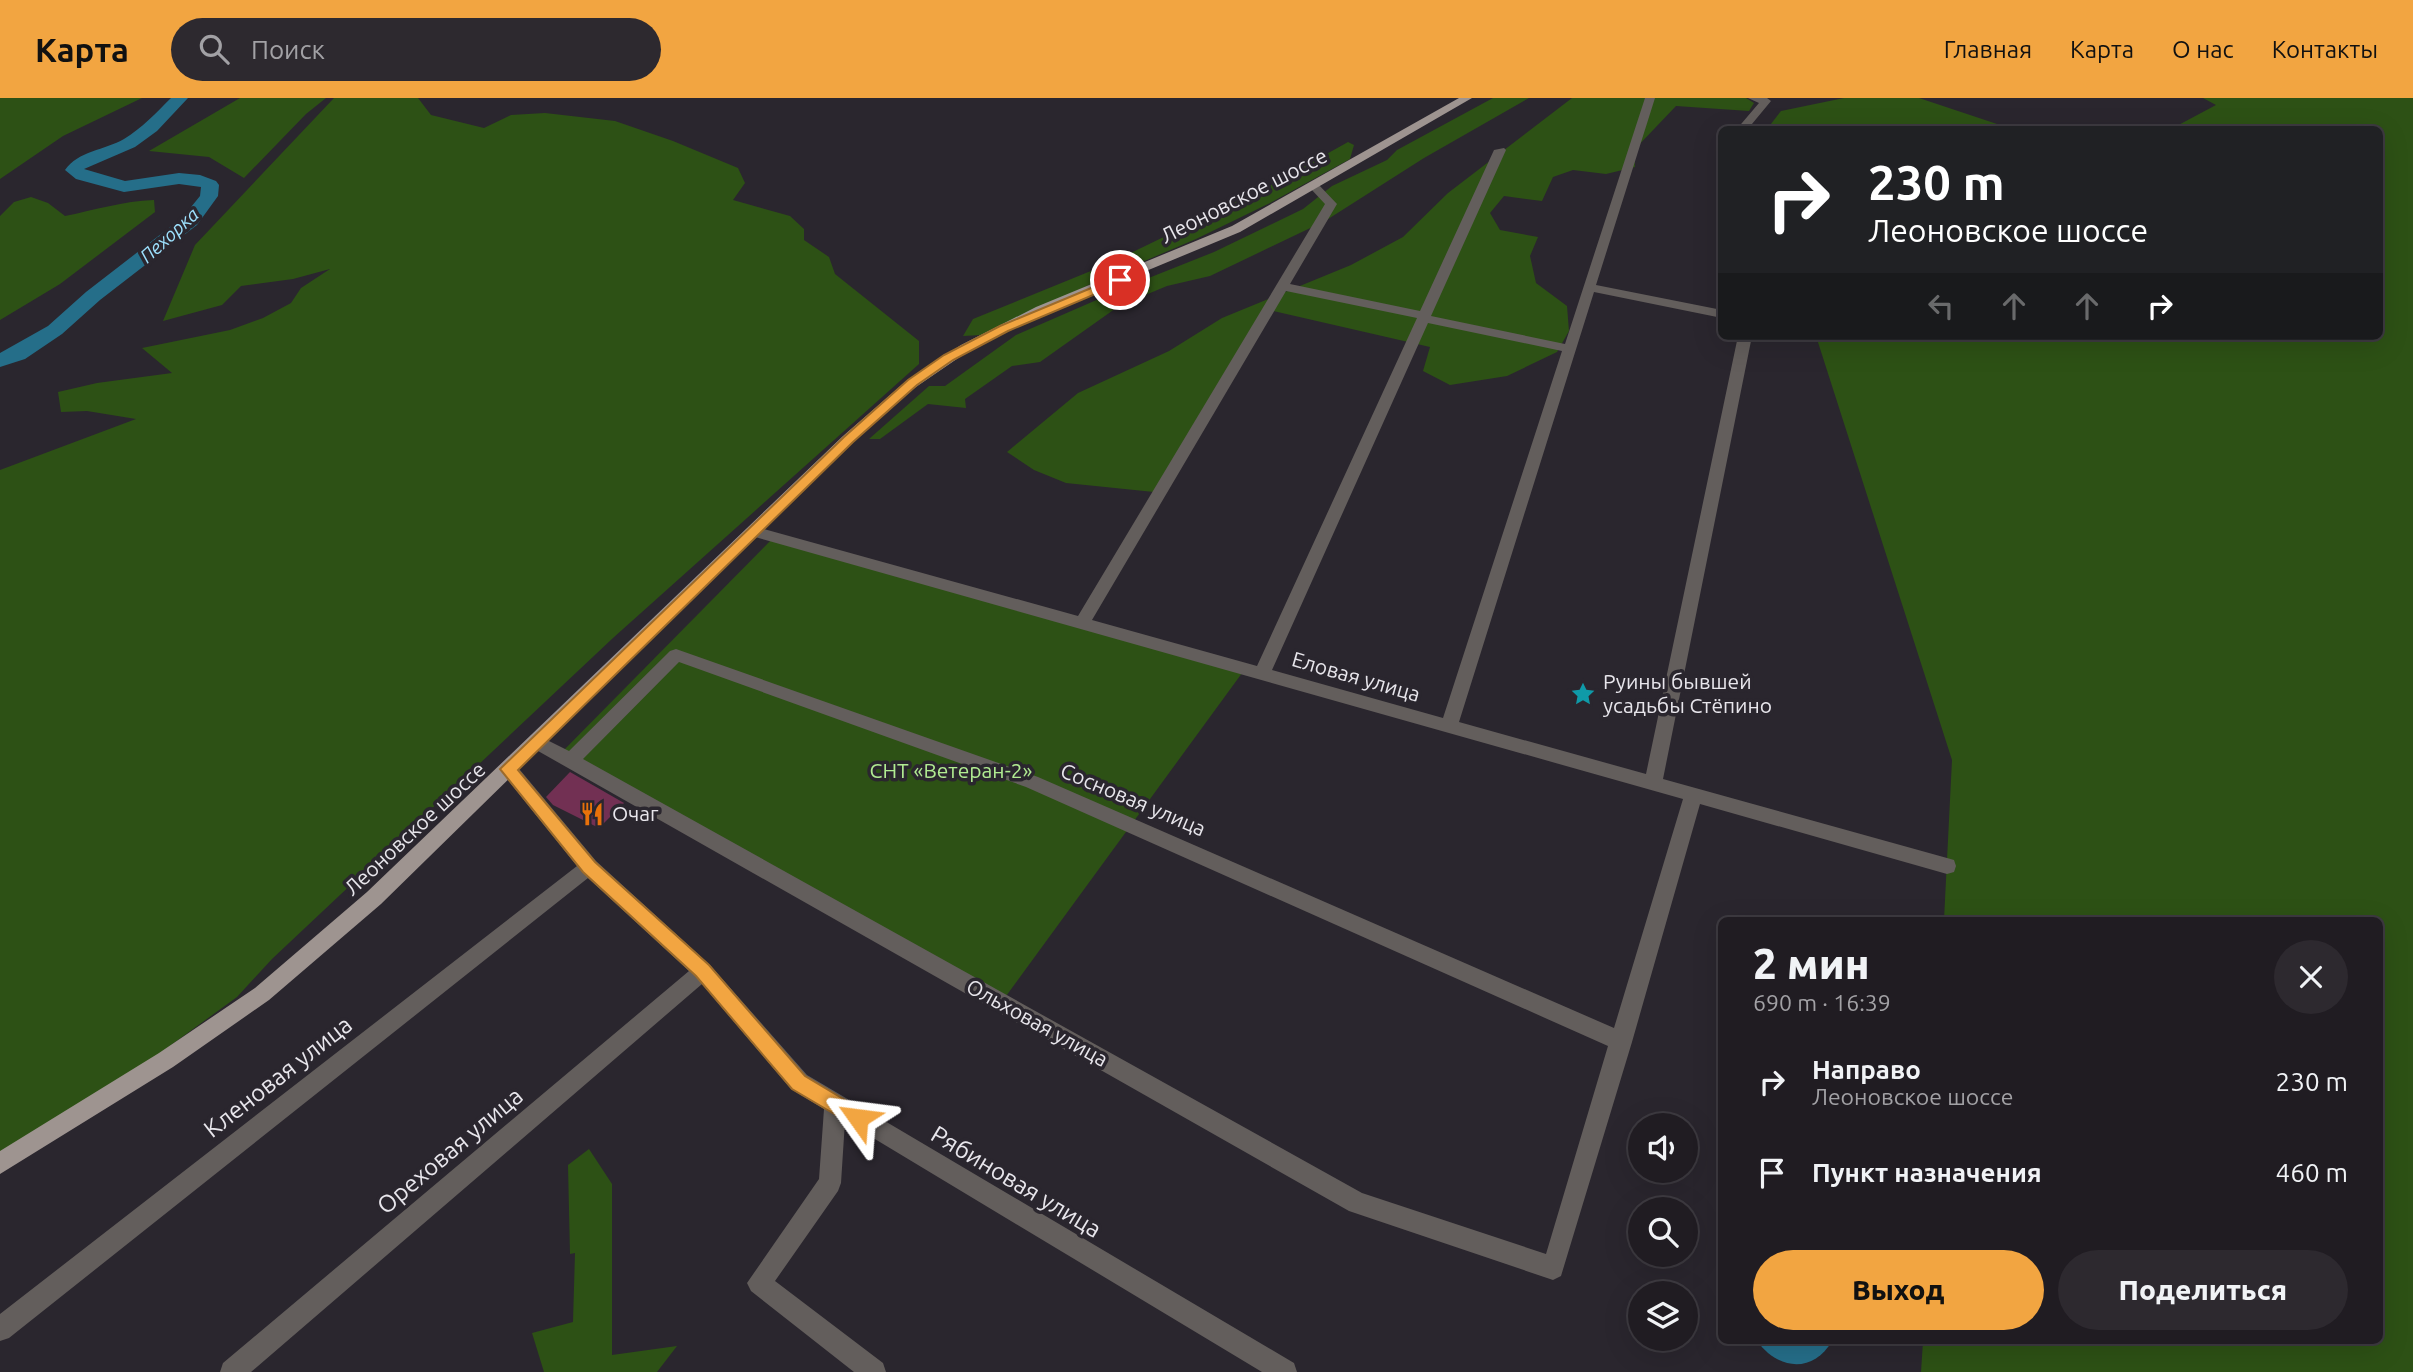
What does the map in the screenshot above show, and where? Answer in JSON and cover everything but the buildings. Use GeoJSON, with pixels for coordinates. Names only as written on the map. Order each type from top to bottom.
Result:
{"type":"FeatureCollection","features":[{"type":"Feature","properties":{"kind":"main road","name":"Леоновское шоссе"},"geometry":{"type":"LineString","coordinates":[[0,1163],[166,1060],[262,995],[374,898],[753,531],[898,395],[948,358],[1038,312],[1201,246],[1314,186],[1467,98]]}},
{"type":"Feature","properties":{"kind":"street"},"geometry":{"type":"LineString","coordinates":[[1449,726],[1650,98]]}},
{"type":"Feature","properties":{"kind":"street"},"geometry":{"type":"LineString","coordinates":[[1744,126],[1766,101],[1753,98]]}},
{"type":"Feature","properties":{"kind":"street"},"geometry":{"type":"LineString","coordinates":[[1262,674],[1500,150]]}},
{"type":"Feature","properties":{"kind":"street"},"geometry":{"type":"LineString","coordinates":[[1082,623],[1331,204],[1314,186]]}},
{"type":"Feature","properties":{"kind":"street"},"geometry":{"type":"LineString","coordinates":[[1282,286],[1570,349]]}},
{"type":"Feature","properties":{"kind":"street"},"geometry":{"type":"LineString","coordinates":[[1590,287],[1718,313]]}},
{"type":"Feature","properties":{"kind":"street"},"geometry":{"type":"LineString","coordinates":[[1653,784],[1744,340]]}},
{"type":"Feature","properties":{"kind":"street","name":"Еловая улица"},"geometry":{"type":"LineString","coordinates":[[753,531],[1947,866]]}},
{"type":"Feature","properties":{"kind":"street","name":"Сосновая улица"},"geometry":{"type":"LineString","coordinates":[[570,761],[676,655],[1032,782],[1622,1042]]}},
{"type":"Feature","properties":{"kind":"street","name":"Ольховая улица"},"geometry":{"type":"LineString","coordinates":[[537,742],[1357,1203],[1553,1268],[1622,1042]]}},
{"type":"Feature","properties":{"kind":"street","name":"Рябиновая улица"},"geometry":{"type":"LineString","coordinates":[[509,769],[589,867],[702,971],[799,1082],[1279,1371]]}},
{"type":"Feature","properties":{"kind":"street"},"geometry":{"type":"LineString","coordinates":[[1622,1042],[1693,795]]}},
{"type":"Feature","properties":{"kind":"street","name":"Кленовая улица"},"geometry":{"type":"LineString","coordinates":[[0,1329],[589,867]]}},
{"type":"Feature","properties":{"kind":"street","name":"Ореховая улица"},"geometry":{"type":"LineString","coordinates":[[232,1372],[702,971]]}},
{"type":"Feature","properties":{"kind":"street"},"geometry":{"type":"LineString","coordinates":[[835,1104],[830,1183],[759,1283],[874,1372]]}},
{"type":"Feature","properties":{"kind":"green space"},"geometry":{"type":"Polygon","coordinates":[[[0,98],[142,98],[63,136],[0,179],[0,98]]]}},
{"type":"Feature","properties":{"kind":"green space"},"geometry":{"type":"Polygon","coordinates":[[[240,98],[326,98],[306,114],[244,178],[209,157],[149,151],[240,98]]]}},
{"type":"Feature","properties":{"kind":"green space"},"geometry":{"type":"Polygon","coordinates":[[[334,98],[418,98],[431,115],[484,128],[511,115],[545,113],[615,121],[738,168],[745,183],[733,200],[790,216],[804,229],[804,240],[829,257],[835,274],[919,341],[919,364],[613,638],[272,959],[237,997],[112,1088],[0,1152],[0,470],[136,419],[87,411],[61,412],[58,392],[97,383],[172,373],[142,348],[230,330],[263,318],[291,303],[301,288],[330,269],[293,279],[241,286],[222,305],[163,321],[195,245],[334,98]]]}},
{"type":"Feature","properties":{"kind":"green space"},"geometry":{"type":"Polygon","coordinates":[[[1493,98],[1529,98],[1424,158],[1325,221],[1210,276],[1167,286],[1119,306],[1040,362],[1012,366],[965,399],[966,408],[928,404],[880,439],[869,439],[929,386],[945,386],[1016,335],[1214,252],[1303,209],[1332,186],[1387,160],[1397,150],[1493,98]]]}},
{"type":"Feature","properties":{"kind":"green space"},"geometry":{"type":"Polygon","coordinates":[[[1572,98],[1746,98],[1754,103],[1749,111],[1676,106],[1634,150],[1635,167],[1606,174],[1573,170],[1553,177],[1542,201],[1504,196],[1490,213],[1500,230],[1538,237],[1530,256],[1536,283],[1567,306],[1569,331],[1557,352],[1507,376],[1450,385],[1423,371],[1430,347],[1269,310],[1154,492],[1066,483],[1034,470],[1007,452],[1078,393],[1169,351],[1222,318],[1351,265],[1403,237],[1448,193],[1572,98]]]}},
{"type":"Feature","properties":{"kind":"green space"},"geometry":{"type":"Polygon","coordinates":[[[1844,98],[1919,98],[2003,126],[1769,126],[1781,111],[1844,98]]]}},
{"type":"Feature","properties":{"kind":"green space"},"geometry":{"type":"Polygon","coordinates":[[[2203,98],[2413,98],[2413,1372],[1921,1372],[1923,1344],[2383,1344],[2383,917],[1944,917],[1952,760],[1817,340],[2383,340],[2383,126],[2177,126],[2216,105],[2203,98]]]}},
{"type":"Feature","properties":{"kind":"green space"},"geometry":{"type":"Polygon","coordinates":[[[1348,142],[1354,145],[1350,159],[1270,203],[981,335],[963,336],[973,319],[1108,264],[1273,184],[1348,142]]]}},
{"type":"Feature","properties":{"kind":"green space"},"geometry":{"type":"Polygon","coordinates":[[[31,197],[48,203],[65,216],[154,200],[155,212],[60,284],[0,320],[0,216],[14,202],[31,197]]]}},
{"type":"Feature","properties":{"kind":"green space","name":"СНТ «Ветеран-2»"},"geometry":{"type":"Polygon","coordinates":[[[774,537],[1245,669],[1001,1003],[559,755],[774,537]]]}},
{"type":"Feature","properties":{"kind":"green space"},"geometry":{"type":"Polygon","coordinates":[[[589,1149],[612,1184],[612,1355],[677,1346],[657,1372],[544,1372],[532,1333],[573,1322],[575,1253],[570,1254],[568,1165],[589,1149]]]}},
{"type":"Feature","properties":{"kind":"water"},"geometry":{"type":"Polygon","coordinates":[[[1760,1344],[1830,1344],[1825,1351],[1806,1363],[1786,1363],[1760,1344]]]}},
{"type":"Feature","properties":{"kind":"waterway","name":"Пехорка"},"geometry":{"type":"LineString","coordinates":[[0,361],[17,354],[55,330],[93,296],[190,221],[209,196],[210,185],[190,178],[124,187],[82,175],[74,170],[79,164],[129,143],[151,127],[180,98]]}},
{"type":"Feature","properties":{"kind":"place","name":"Руины бывшей усадьбы Стёпино"},"geometry":{"type":"Point","coordinates":[1583,694]}},
{"type":"Feature","properties":{"kind":"place","name":"Очаг"},"geometry":{"type":"Point","coordinates":[592,814]}},
{"type":"Feature","properties":{"kind":"route"},"geometry":{"type":"LineString","coordinates":[[858,1118],[799,1082],[702,971],[589,867],[509,769],[848,439],[928,370],[1038,312],[1120,280]]}}]}
